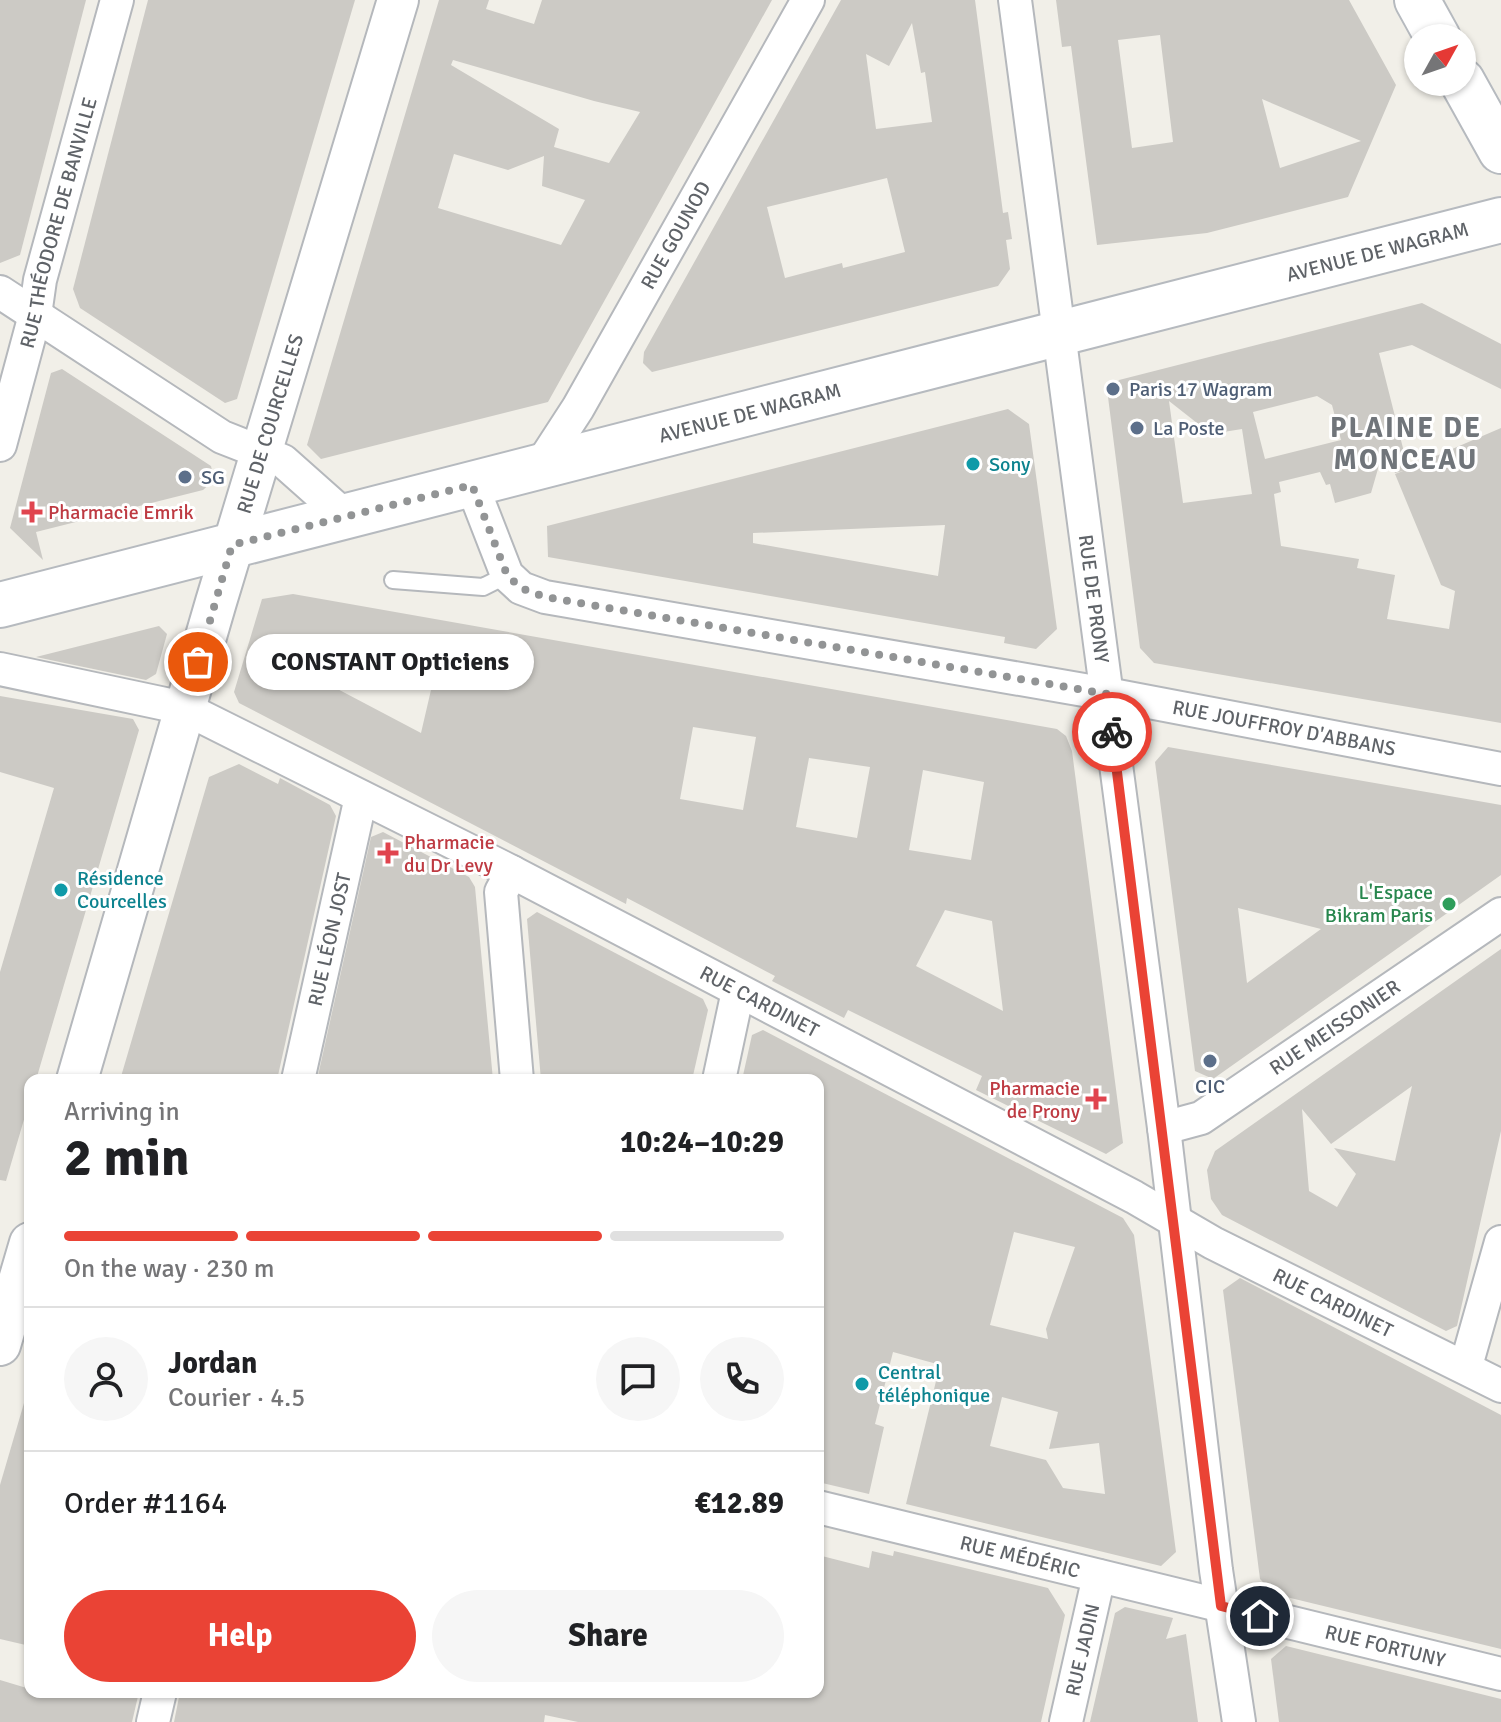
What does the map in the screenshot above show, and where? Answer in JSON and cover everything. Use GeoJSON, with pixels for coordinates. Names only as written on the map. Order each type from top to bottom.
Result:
{"type":"FeatureCollection","features":[{"type":"Feature","properties":{"kind":"main road"},"geometry":{"type":"LineString","coordinates":[[1417,0],[1430,24]]}},
{"type":"Feature","properties":{"kind":"main road"},"geometry":{"type":"LineString","coordinates":[[1470,96],[1501,151]]}},
{"type":"Feature","properties":{"kind":"main road","name":"AVENUE DE WAGRAM"},"geometry":{"type":"LineString","coordinates":[[0,605],[1501,220]]}},
{"type":"Feature","properties":{"kind":"street","name":"RUE THÉODORE DE BANVILLE"},"geometry":{"type":"LineString","coordinates":[[0,445],[35,315],[40,280],[117,0]]}},
{"type":"Feature","properties":{"kind":"street","name":"RUE DE COURCELLES"},"geometry":{"type":"LineString","coordinates":[[79,1074],[232,545],[263,453],[398,0]]}},
{"type":"Feature","properties":{"kind":"street","name":"RUE GOUNOD"},"geometry":{"type":"LineString","coordinates":[[539,468],[578,408],[808,0]]}},
{"type":"Feature","properties":{"kind":"street","name":"RUE DE PRONY"},"geometry":{"type":"LineString","coordinates":[[1015,0],[1164,1128],[1221,1606],[1239,1722]]}},
{"type":"Feature","properties":{"kind":"street"},"geometry":{"type":"LineString","coordinates":[[0,292],[222,437],[283,461],[346,517]]}},
{"type":"Feature","properties":{"kind":"street"},"geometry":{"type":"LineString","coordinates":[[472,485],[507,575]]}},
{"type":"Feature","properties":{"kind":"street","name":"RUE JOUFFROY D'ABBANS"},"geometry":{"type":"LineString","coordinates":[[507,575],[521,588],[545,597],[1107,694],[1501,769]]}},
{"type":"Feature","properties":{"kind":"street","name":"RUE CARDINET"},"geometry":{"type":"LineString","coordinates":[[0,669],[184,708],[512,872],[1174,1219],[1213,1243],[1501,1386]]}},
{"type":"Feature","properties":{"kind":"street","name":"RUE LÉON JOST"},"geometry":{"type":"LineString","coordinates":[[299,1074],[361,797]]}},
{"type":"Feature","properties":{"kind":"street"},"geometry":{"type":"LineString","coordinates":[[512,872],[501,892],[516,1074]]}},
{"type":"Feature","properties":{"kind":"street","name":"RUE MEISSONIER"},"geometry":{"type":"LineString","coordinates":[[1164,1128],[1201,1118],[1501,914]]}},
{"type":"Feature","properties":{"kind":"street"},"geometry":{"type":"LineString","coordinates":[[720,1074],[738,991]]}},
{"type":"Feature","properties":{"kind":"street"},"geometry":{"type":"LineString","coordinates":[[1466,1366],[1501,1242]]}},
{"type":"Feature","properties":{"kind":"street"},"geometry":{"type":"LineString","coordinates":[[13,1324],[24,1272]]}},
{"type":"Feature","properties":{"kind":"street","name":"RUE MÉDÉRIC"},"geometry":{"type":"LineString","coordinates":[[824,1508],[1221,1606]]}},
{"type":"Feature","properties":{"kind":"street","name":"RUE JADIN"},"geometry":{"type":"LineString","coordinates":[[1066,1722],[1099,1576]]}},
{"type":"Feature","properties":{"kind":"street","name":"RUE FORTUNY"},"geometry":{"type":"LineString","coordinates":[[1221,1606],[1501,1674]]}},
{"type":"Feature","properties":{"kind":"street"},"geometry":{"type":"LineString","coordinates":[[153,1722],[159,1698]]}},
{"type":"Feature","properties":{"kind":"lane"},"geometry":{"type":"LineString","coordinates":[[393,580],[483,587],[507,575]]}},
{"type":"Feature","properties":{"kind":"building"},"geometry":{"type":"Polygon","coordinates":[[[0,0],[86,0],[20,255],[0,263],[0,0]]]}},
{"type":"Feature","properties":{"kind":"building"},"geometry":{"type":"Polygon","coordinates":[[[148,0],[355,0],[237,399],[225,403],[80,308],[73,289],[148,0]]]}},
{"type":"Feature","properties":{"kind":"building"},"geometry":{"type":"Polygon","coordinates":[[[439,0],[489,0],[486,9],[534,24],[542,0],[772,0],[548,402],[321,459],[307,445],[439,0]],[[453,60],[451,65],[559,129],[554,147],[609,163],[640,112],[594,101],[453,60]],[[454,154],[438,208],[561,245],[585,200],[542,186],[544,156],[508,170],[454,154]]]}},
{"type":"Feature","properties":{"kind":"building"},"geometry":{"type":"Polygon","coordinates":[[[841,0],[975,0],[1003,213],[1008,212],[1012,239],[1006,240],[1010,269],[998,286],[652,372],[643,363],[644,352],[841,0]],[[912,23],[889,66],[866,54],[876,129],[932,122],[925,72],[921,73],[912,23]],[[887,178],[767,207],[785,278],[842,263],[843,268],[905,252],[887,178]]]}},
{"type":"Feature","properties":{"kind":"building"},"geometry":{"type":"Polygon","coordinates":[[[1056,0],[1349,0],[1396,85],[1348,197],[1207,233],[1097,245],[1071,46],[1062,47],[1056,0]],[[1160,35],[1118,40],[1132,148],[1173,142],[1160,35]],[[1262,99],[1280,168],[1361,141],[1262,99]]]}},
{"type":"Feature","properties":{"kind":"building"},"geometry":{"type":"Polygon","coordinates":[[[1422,303],[1501,344],[1501,389],[1412,345],[1379,353],[1408,468],[1501,428],[1501,723],[1154,663],[1140,648],[1108,397],[1119,380],[1422,303]],[[1317,396],[1253,412],[1265,459],[1341,440],[1332,405],[1317,396]],[[1169,401],[1183,503],[1252,494],[1242,429],[1211,434],[1169,401]],[[1384,448],[1371,493],[1335,503],[1330,484],[1326,485],[1320,472],[1279,482],[1281,492],[1274,494],[1281,546],[1359,559],[1357,568],[1395,575],[1387,619],[1449,629],[1455,591],[1441,585],[1395,474],[1403,471],[1395,473],[1384,448]]]}},
{"type":"Feature","properties":{"kind":"building"},"geometry":{"type":"Polygon","coordinates":[[[62,369],[211,466],[214,480],[203,490],[36,532],[43,560],[10,528],[51,373],[62,369]]]}},
{"type":"Feature","properties":{"kind":"building"},"geometry":{"type":"Polygon","coordinates":[[[1008,409],[1029,424],[1057,629],[1036,649],[1004,643],[1005,637],[548,557],[547,526],[1008,409]],[[945,525],[753,533],[753,543],[938,576],[945,525]]]}},
{"type":"Feature","properties":{"kind":"building"},"geometry":{"type":"Polygon","coordinates":[[[293,594],[1057,729],[1066,736],[1072,751],[1123,1143],[1106,1154],[976,1090],[982,1076],[848,1010],[844,1018],[772,981],[775,976],[652,911],[627,898],[626,904],[239,703],[234,692],[262,599],[293,594]],[[254,645],[421,733],[434,677],[401,671],[402,668],[254,645]],[[693,727],[680,799],[743,810],[756,737],[693,727]],[[809,758],[796,827],[857,838],[870,767],[809,758]],[[923,770],[909,850],[971,860],[984,782],[923,770]],[[945,910],[916,966],[1003,1011],[992,921],[945,910]]]}},
{"type":"Feature","properties":{"kind":"building"},"geometry":{"type":"Polygon","coordinates":[[[159,626],[167,634],[156,674],[146,680],[36,657],[159,626]]]}},
{"type":"Feature","properties":{"kind":"building","name":"Résidence Courcelles"},"geometry":{"type":"Polygon","coordinates":[[[0,696],[133,719],[139,730],[38,1074],[24,1074],[24,1120],[6,1181],[0,1180],[0,972],[54,788],[0,772],[0,696]]]}},
{"type":"Feature","properties":{"kind":"building"},"geometry":{"type":"Polygon","coordinates":[[[1168,747],[1501,805],[1501,875],[1213,1079],[1195,1071],[1155,762],[1168,747]],[[1238,908],[1247,983],[1321,929],[1238,908]]]}},
{"type":"Feature","properties":{"kind":"building"},"geometry":{"type":"Polygon","coordinates":[[[239,764],[278,784],[280,778],[330,805],[336,816],[278,1074],[122,1074],[209,777],[239,764]]]}},
{"type":"Feature","properties":{"kind":"building"},"geometry":{"type":"Polygon","coordinates":[[[383,832],[469,877],[475,887],[492,1074],[318,1074],[371,837],[383,832]]]}},
{"type":"Feature","properties":{"kind":"building"},"geometry":{"type":"Polygon","coordinates":[[[537,912],[703,999],[708,1010],[693,1074],[540,1074],[527,919],[537,912]]]}},
{"type":"Feature","properties":{"kind":"building"},"geometry":{"type":"Polygon","coordinates":[[[1501,949],[1501,1131],[1457,1326],[1446,1331],[1222,1215],[1211,1199],[1207,1170],[1215,1151],[1501,949]],[[1412,1086],[1331,1144],[1302,1109],[1309,1191],[1337,1207],[1356,1174],[1334,1148],[1395,1161],[1412,1086]]]}},
{"type":"Feature","properties":{"kind":"building"},"geometry":{"type":"Polygon","coordinates":[[[763,1030],[1123,1218],[1134,1235],[1176,1552],[1161,1566],[906,1504],[937,1377],[933,1376],[937,1364],[893,1352],[875,1424],[884,1427],[869,1494],[824,1483],[824,1074],[743,1074],[752,1035],[763,1030]],[[1014,1232],[990,1325],[1048,1339],[1046,1329],[1075,1247],[1014,1232]],[[1002,1397],[990,1446],[1046,1460],[1063,1488],[1105,1494],[1099,1443],[1049,1449],[1058,1412],[1002,1397]]]}},
{"type":"Feature","properties":{"kind":"building"},"geometry":{"type":"Polygon","coordinates":[[[1240,1278],[1501,1415],[1501,1649],[1274,1594],[1260,1579],[1223,1290],[1240,1278]]]}},
{"type":"Feature","properties":{"kind":"building"},"geometry":{"type":"Polygon","coordinates":[[[24,1403],[24,1645],[0,1639],[0,1485],[24,1403]]]}},
{"type":"Feature","properties":{"kind":"building"},"geometry":{"type":"Polygon","coordinates":[[[872,1551],[893,1556],[894,1551],[1048,1588],[1065,1615],[1041,1722],[578,1722],[545,1715],[544,1722],[174,1722],[179,1698],[824,1698],[824,1557],[869,1568],[872,1551]]]}},
{"type":"Feature","properties":{"kind":"building"},"geometry":{"type":"Polygon","coordinates":[[[1125,1607],[1173,1618],[1166,1639],[1186,1634],[1198,1722],[1090,1722],[1115,1613],[1125,1607]]]}},
{"type":"Feature","properties":{"kind":"building"},"geometry":{"type":"Polygon","coordinates":[[[1286,1646],[1501,1699],[1501,1722],[1279,1722],[1271,1659],[1286,1646]]]}},
{"type":"Feature","properties":{"kind":"building"},"geometry":{"type":"Polygon","coordinates":[[[0,1680],[24,1687],[24,1698],[138,1698],[132,1722],[0,1722],[0,1680]]]}},
{"type":"Feature","properties":{"kind":"way so far"},"geometry":{"type":"LineString","coordinates":[[198,662],[232,545],[472,485],[507,575],[521,588],[545,597],[1107,694],[1112,732]]}},
{"type":"Feature","properties":{"kind":"place","name":"Paris 17 Wagram"},"geometry":{"type":"Point","coordinates":[1113,389]}},
{"type":"Feature","properties":{"kind":"place","name":"La Poste"},"geometry":{"type":"Point","coordinates":[1137,428]}},
{"type":"Feature","properties":{"kind":"place","name":"Sony"},"geometry":{"type":"Point","coordinates":[973,464]}},
{"type":"Feature","properties":{"kind":"place","name":"SG"},"geometry":{"type":"Point","coordinates":[185,477]}},
{"type":"Feature","properties":{"kind":"place","name":"Pharmacie Emrik"},"geometry":{"type":"Point","coordinates":[32,512]}},
{"type":"Feature","properties":{"kind":"place","name":"CONSTANT Opticiens"},"geometry":{"type":"Point","coordinates":[198,662]}},
{"type":"Feature","properties":{"kind":"place","name":"Pharmacie du Dr Levy"},"geometry":{"type":"Point","coordinates":[388,853]}},
{"type":"Feature","properties":{"kind":"place","name":"Résidence Courcelles"},"geometry":{"type":"Point","coordinates":[61,890]}},
{"type":"Feature","properties":{"kind":"place","name":"L'Espace Bikram Paris"},"geometry":{"type":"Point","coordinates":[1449,904]}},
{"type":"Feature","properties":{"kind":"place","name":"CIC"},"geometry":{"type":"Point","coordinates":[1210,1061]}},
{"type":"Feature","properties":{"kind":"place","name":"Pharmacie de Prony"},"geometry":{"type":"Point","coordinates":[1096,1099]}},
{"type":"Feature","properties":{"kind":"place","name":"Central téléphonique"},"geometry":{"type":"Point","coordinates":[862,1384]}},
{"type":"Feature","properties":{"kind":"district","name":"PLAINE DE MONCEAU"},"geometry":{"type":"Point","coordinates":[1406,443]}},
{"type":"Feature","properties":{"kind":"route"},"geometry":{"type":"LineString","coordinates":[[1112,732],[1164,1128],[1221,1606],[1260,1616]]}}]}
